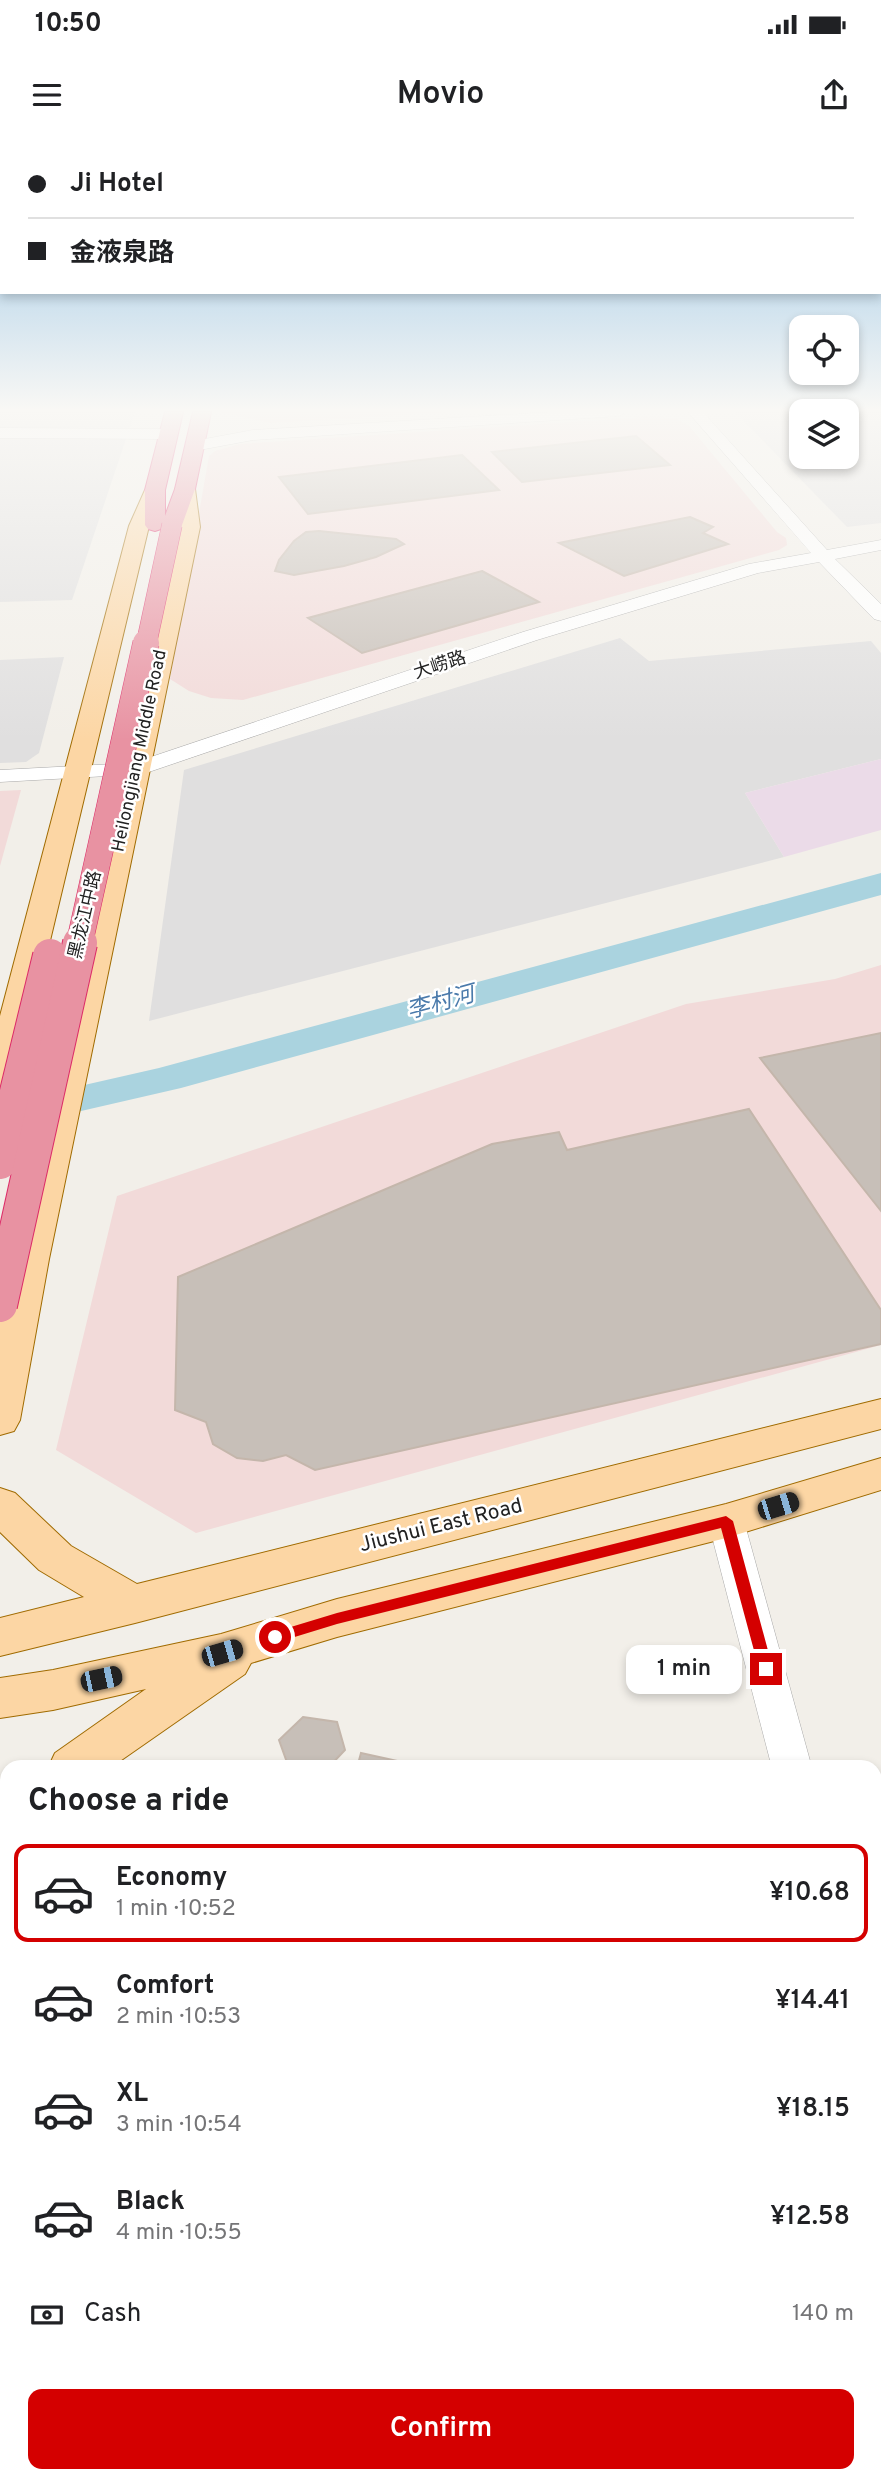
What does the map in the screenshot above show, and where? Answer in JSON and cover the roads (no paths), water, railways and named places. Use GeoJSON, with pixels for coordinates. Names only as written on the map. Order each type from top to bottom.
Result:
{"type":"FeatureCollection","features":[{"type":"Feature","properties":{"kind":"highway"},"geometry":{"type":"LineString","coordinates":[[163,525],[165,521]]}},
{"type":"Feature","properties":{"kind":"highway","name":"黑龙江中路"},"geometry":{"type":"LineString","coordinates":[[0,1162],[163,525]]}},
{"type":"Feature","properties":{"kind":"highway","name":"黑龙江中路"},"geometry":{"type":"LineString","coordinates":[[0,1305],[163,525]]}},
{"type":"Feature","properties":{"kind":"main road"},"geometry":{"type":"LineString","coordinates":[[1,1066],[141,521]]}},
{"type":"Feature","properties":{"kind":"main road","name":"Heilongjiang Middle Road"},"geometry":{"type":"LineString","coordinates":[[0,1420],[30,1259],[189,521]]}},
{"type":"Feature","properties":{"kind":"main road","name":"Jiushui East Road"},"geometry":{"type":"LineString","coordinates":[[0,1637],[135,1605],[881,1414]]}},
{"type":"Feature","properties":{"kind":"main road"},"geometry":{"type":"LineString","coordinates":[[0,1698],[53,1690],[222,1653],[337,1618],[726,1521],[881,1474]]}},
{"type":"Feature","properties":{"kind":"main road"},"geometry":{"type":"LineString","coordinates":[[0,1505],[55,1558],[135,1605]]}},
{"type":"Feature","properties":{"kind":"main road"},"geometry":{"type":"LineString","coordinates":[[83,1760],[255,1643]]}},
{"type":"Feature","properties":{"kind":"street"},"geometry":{"type":"LineString","coordinates":[[801,521],[831,552],[881,592]]}},
{"type":"Feature","properties":{"kind":"street"},"geometry":{"type":"LineString","coordinates":[[805,521],[881,615]]}},
{"type":"Feature","properties":{"kind":"street","name":"大崂路"},"geometry":{"type":"LineString","coordinates":[[0,776],[135,769],[530,636],[755,568],[881,545]]}},
{"type":"Feature","properties":{"kind":"street"},"geometry":{"type":"LineString","coordinates":[[1,1066],[73,1064]]}},
{"type":"Feature","properties":{"kind":"street"},"geometry":{"type":"LineString","coordinates":[[726,1521],[790,1760]]}},
{"type":"Feature","properties":{"kind":"waterway","name":"李村河"},"geometry":{"type":"LineString","coordinates":[[16,1113],[166,1079],[881,884]]}}]}
